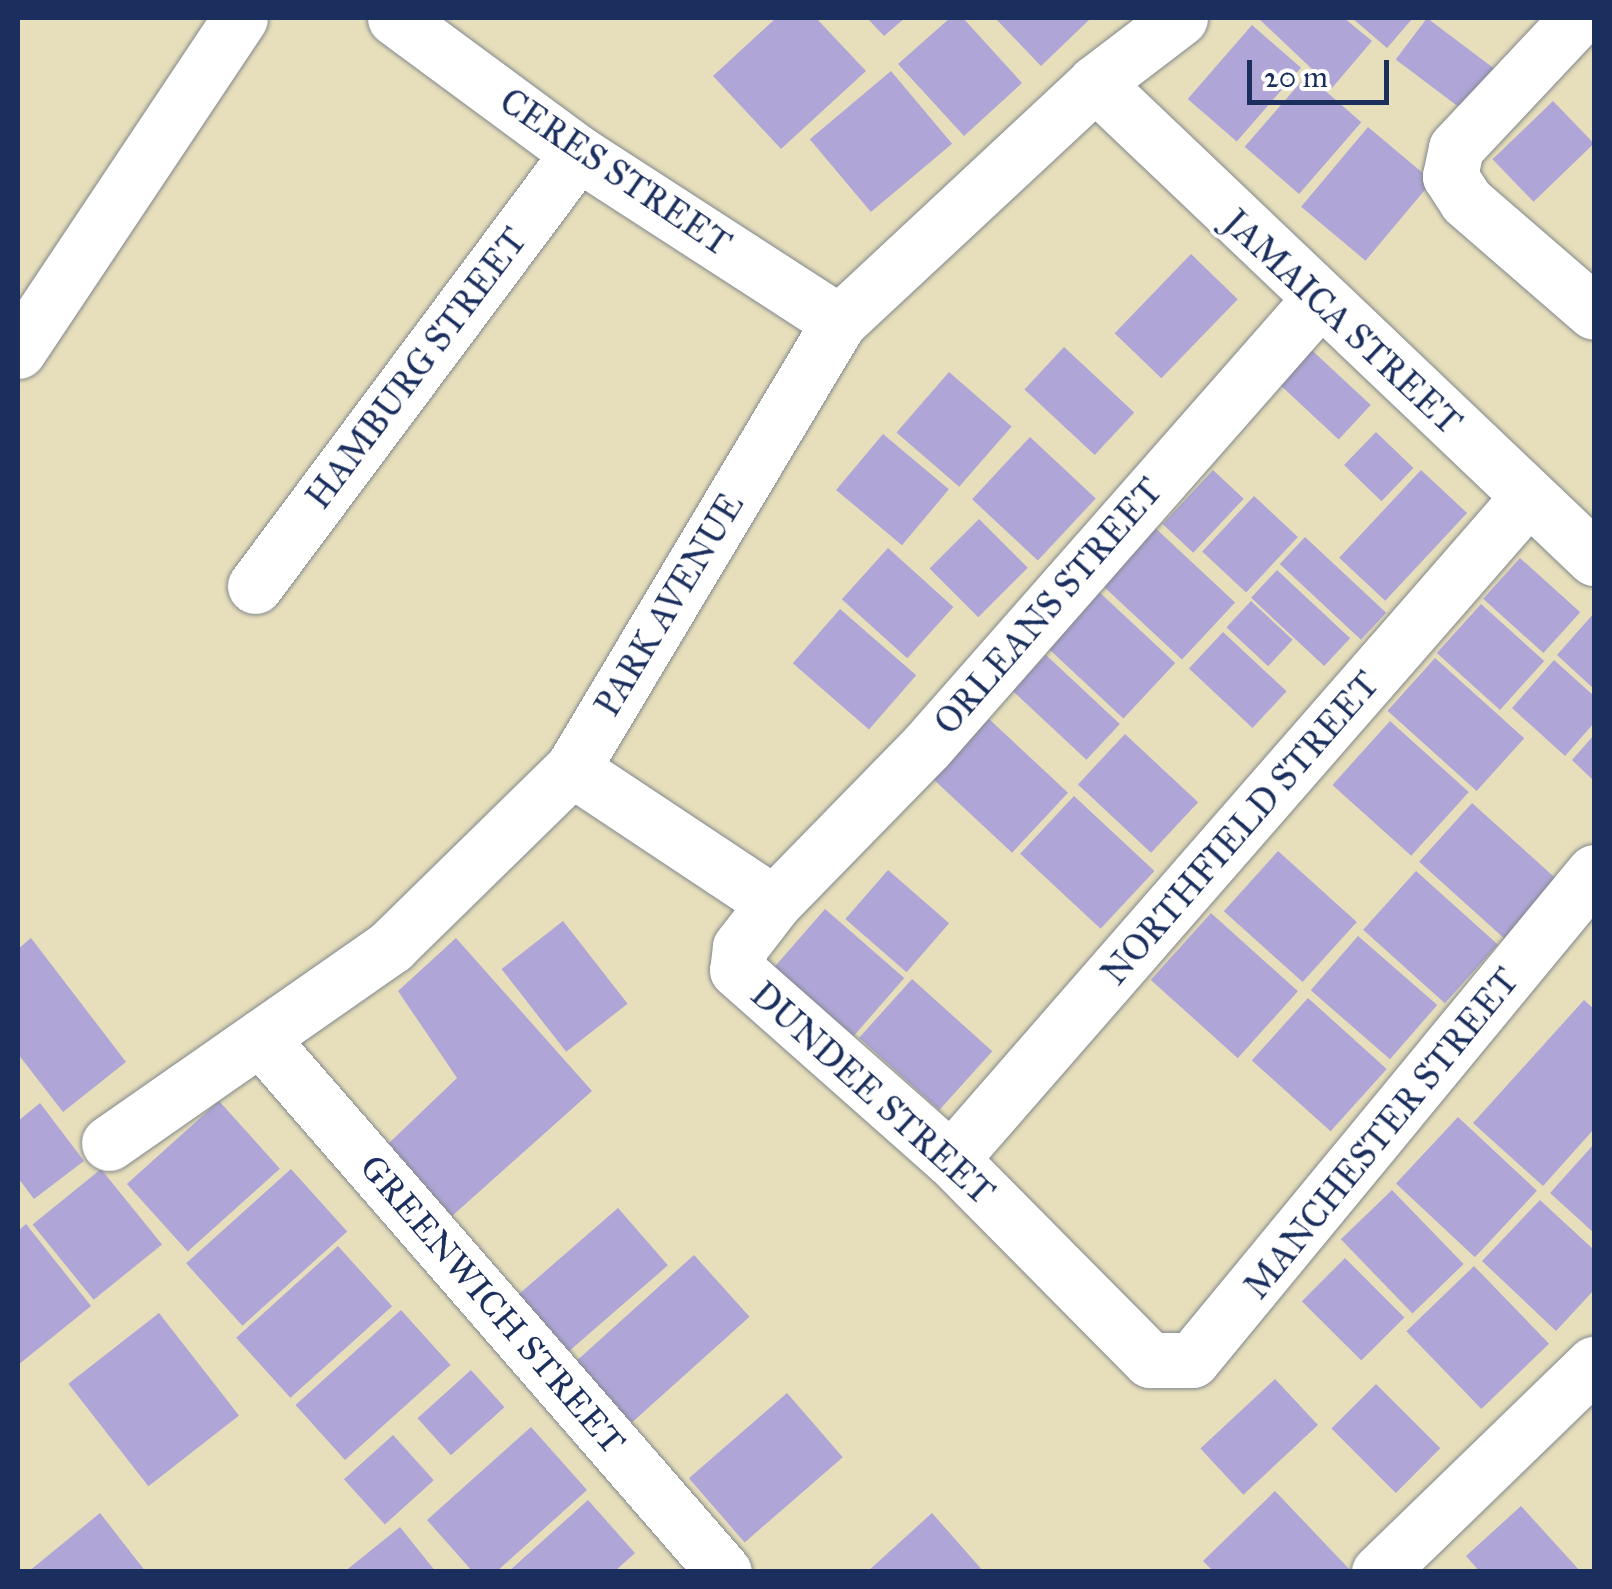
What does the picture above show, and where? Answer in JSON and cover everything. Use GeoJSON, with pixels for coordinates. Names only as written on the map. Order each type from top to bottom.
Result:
{"type":"FeatureCollection","features":[{"type":"Feature","properties":{"kind":"street"},"geometry":{"type":"LineString","coordinates":[[18,351],[240,18]]}},
{"type":"Feature","properties":{"kind":"street","name":"CERES STREET"},"geometry":{"type":"LineString","coordinates":[[395,18],[578,153],[840,322]]}},
{"type":"Feature","properties":{"kind":"street","name":"PARK AVENUE"},"geometry":{"type":"LineString","coordinates":[[109,1143],[390,946],[572,769],[840,322],[1095,83],[1180,18]]}},
{"type":"Feature","properties":{"kind":"street"},"geometry":{"type":"LineString","coordinates":[[1578,18],[1456,148],[1450,176],[1466,201],[1594,312]]}},
{"type":"Feature","properties":{"kind":"street","name":"JAMAICA STREET"},"geometry":{"type":"LineString","coordinates":[[1095,83],[1316,302],[1594,558]]}},
{"type":"Feature","properties":{"kind":"street","name":"HAMBURG STREET"},"geometry":{"type":"LineString","coordinates":[[255,586],[578,153]]}},
{"type":"Feature","properties":{"kind":"street","name":"ORLEANS STREET"},"geometry":{"type":"LineString","coordinates":[[774,903],[926,747],[1316,302]]}},
{"type":"Feature","properties":{"kind":"street","name":"NORTHFIELD STREET"},"geometry":{"type":"LineString","coordinates":[[951,1159],[1528,497]]}},
{"type":"Feature","properties":{"kind":"street"},"geometry":{"type":"LineString","coordinates":[[572,769],[774,903]]}},
{"type":"Feature","properties":{"kind":"street","name":"MANCHESTER STREET"},"geometry":{"type":"LineString","coordinates":[[1150,1360],[1192,1360],[1224,1330],[1594,872]]}},
{"type":"Feature","properties":{"kind":"street","name":"DUNDEE STREET"},"geometry":{"type":"LineString","coordinates":[[774,903],[740,947],[737,970],[951,1159],[1150,1360]]}},
{"type":"Feature","properties":{"kind":"street","name":"GREENWICH STREET"},"geometry":{"type":"LineString","coordinates":[[260,1038],[724,1572]]}},
{"type":"Feature","properties":{"kind":"street"},"geometry":{"type":"LineString","coordinates":[[1379,1572],[1594,1364]]}},
{"type":"Feature","properties":{"kind":"building"},"geometry":{"type":"Polygon","coordinates":[[[776,18],[816,18],[866,71],[781,149],[713,76],[776,18]]]}},
{"type":"Feature","properties":{"kind":"building"},"geometry":{"type":"Polygon","coordinates":[[[867,18],[905,18],[884,36],[867,18]]]}},
{"type":"Feature","properties":{"kind":"building"},"geometry":{"type":"Polygon","coordinates":[[[950,18],[963,18],[1022,83],[964,136],[898,64],[950,18]]]}},
{"type":"Feature","properties":{"kind":"building"},"geometry":{"type":"Polygon","coordinates":[[[995,18],[1088,18],[1090,19],[1041,66],[995,18]]]}},
{"type":"Feature","properties":{"kind":"building"},"geometry":{"type":"Polygon","coordinates":[[[1258,18],[1344,18],[1372,41],[1332,88],[1258,18]]]}},
{"type":"Feature","properties":{"kind":"building"},"geometry":{"type":"Polygon","coordinates":[[[1352,18],[1413,18],[1387,48],[1352,18]]]}},
{"type":"Feature","properties":{"kind":"building"},"geometry":{"type":"Polygon","coordinates":[[[1427,18],[1498,72],[1467,113],[1396,60],[1427,18]]]}},
{"type":"Feature","properties":{"kind":"building"},"geometry":{"type":"Polygon","coordinates":[[[1252,25],[1301,68],[1237,142],[1188,99],[1252,25]]]}},
{"type":"Feature","properties":{"kind":"building"},"geometry":{"type":"Polygon","coordinates":[[[891,71],[952,144],[871,212],[810,139],[891,71]]]}},
{"type":"Feature","properties":{"kind":"building"},"geometry":{"type":"Polygon","coordinates":[[[1307,75],[1361,122],[1299,194],[1245,147],[1307,75]]]}},
{"type":"Feature","properties":{"kind":"building"},"geometry":{"type":"Polygon","coordinates":[[[1553,101],[1594,143],[1534,202],[1493,159],[1553,101]]]}},
{"type":"Feature","properties":{"kind":"building"},"geometry":{"type":"Polygon","coordinates":[[[1368,127],[1432,181],[1365,261],[1301,207],[1368,127]]]}},
{"type":"Feature","properties":{"kind":"building"},"geometry":{"type":"Polygon","coordinates":[[[1191,254],[1238,299],[1161,378],[1115,333],[1191,254]]]}},
{"type":"Feature","properties":{"kind":"building"},"geometry":{"type":"Polygon","coordinates":[[[1302,341],[1371,405],[1339,439],[1270,375],[1302,341]]]}},
{"type":"Feature","properties":{"kind":"building"},"geometry":{"type":"Polygon","coordinates":[[[1064,347],[1134,412],[1095,455],[1024,389],[1064,347]]]}},
{"type":"Feature","properties":{"kind":"building"},"geometry":{"type":"Polygon","coordinates":[[[949,372],[1012,426],[959,487],[897,432],[949,372]]]}},
{"type":"Feature","properties":{"kind":"building"},"geometry":{"type":"Polygon","coordinates":[[[1376,432],[1413,468],[1381,501],[1344,465],[1376,432]]]}},
{"type":"Feature","properties":{"kind":"building"},"geometry":{"type":"Polygon","coordinates":[[[883,434],[949,489],[902,545],[836,490],[883,434]]]}},
{"type":"Feature","properties":{"kind":"building"},"geometry":{"type":"Polygon","coordinates":[[[1030,437],[1096,498],[1038,561],[972,499],[1030,437]]]}},
{"type":"Feature","properties":{"kind":"building"},"geometry":{"type":"Polygon","coordinates":[[[1213,470],[1244,499],[1193,553],[1163,524],[1213,470]]]}},
{"type":"Feature","properties":{"kind":"building"},"geometry":{"type":"Polygon","coordinates":[[[1421,470],[1467,513],[1385,601],[1339,558],[1421,470]]]}},
{"type":"Feature","properties":{"kind":"building"},"geometry":{"type":"Polygon","coordinates":[[[1254,496],[1298,537],[1246,593],[1202,552],[1254,496]]]}},
{"type":"Feature","properties":{"kind":"building"},"geometry":{"type":"Polygon","coordinates":[[[979,519],[1028,568],[978,617],[930,568],[979,519]]]}},
{"type":"Feature","properties":{"kind":"building"},"geometry":{"type":"Polygon","coordinates":[[[1151,524],[1235,602],[1182,659],[1098,581],[1151,524]]]}},
{"type":"Feature","properties":{"kind":"building"},"geometry":{"type":"Polygon","coordinates":[[[1305,537],[1386,613],[1361,640],[1280,564],[1305,537]]]}},
{"type":"Feature","properties":{"kind":"building"},"geometry":{"type":"Polygon","coordinates":[[[888,548],[953,607],[907,658],[842,599],[888,548]]]}},
{"type":"Feature","properties":{"kind":"building"},"geometry":{"type":"Polygon","coordinates":[[[1520,558],[1580,612],[1543,653],[1483,599],[1520,558]]]}},
{"type":"Feature","properties":{"kind":"building"},"geometry":{"type":"Polygon","coordinates":[[[1277,570],[1350,638],[1324,666],[1251,598],[1277,570]]]}},
{"type":"Feature","properties":{"kind":"building"},"geometry":{"type":"Polygon","coordinates":[[[1097,590],[1175,663],[1123,719],[1045,646],[1097,590]]]}},
{"type":"Feature","properties":{"kind":"building"},"geometry":{"type":"Polygon","coordinates":[[[1251,601],[1293,640],[1268,666],[1226,627],[1251,601]]]}},
{"type":"Feature","properties":{"kind":"building"},"geometry":{"type":"Polygon","coordinates":[[[1481,604],[1544,661],[1500,710],[1437,653],[1481,604]]]}},
{"type":"Feature","properties":{"kind":"building"},"geometry":{"type":"Polygon","coordinates":[[[840,609],[916,675],[869,730],[793,663],[840,609]]]}},
{"type":"Feature","properties":{"kind":"building"},"geometry":{"type":"Polygon","coordinates":[[[1594,613],[1594,689],[1557,655],[1594,613]]]}},
{"type":"Feature","properties":{"kind":"building"},"geometry":{"type":"Polygon","coordinates":[[[1223,632],[1287,691],[1253,728],[1189,669],[1223,632]]]}},
{"type":"Feature","properties":{"kind":"building"},"geometry":{"type":"Polygon","coordinates":[[[1046,655],[1120,724],[1086,760],[1013,691],[1046,655]]]}},
{"type":"Feature","properties":{"kind":"building"},"geometry":{"type":"Polygon","coordinates":[[[1435,658],[1524,738],[1477,791],[1387,711],[1435,658]]]}},
{"type":"Feature","properties":{"kind":"building"},"geometry":{"type":"Polygon","coordinates":[[[1554,660],[1594,696],[1594,723],[1565,756],[1512,708],[1554,660]]]}},
{"type":"Feature","properties":{"kind":"building"},"geometry":{"type":"Polygon","coordinates":[[[989,719],[1068,793],[1012,853],[933,779],[989,719]]]}},
{"type":"Feature","properties":{"kind":"building"},"geometry":{"type":"Polygon","coordinates":[[[1390,721],[1469,792],[1411,856],[1332,785],[1390,721]]]}},
{"type":"Feature","properties":{"kind":"building"},"geometry":{"type":"Polygon","coordinates":[[[1125,734],[1198,802],[1151,853],[1078,784],[1125,734]]]}},
{"type":"Feature","properties":{"kind":"building"},"geometry":{"type":"Polygon","coordinates":[[[1594,735],[1594,781],[1572,760],[1594,735]]]}},
{"type":"Feature","properties":{"kind":"building"},"geometry":{"type":"Polygon","coordinates":[[[1074,796],[1154,871],[1101,929],[1020,854],[1074,796]]]}},
{"type":"Feature","properties":{"kind":"building"},"geometry":{"type":"Polygon","coordinates":[[[1472,803],[1557,880],[1505,939],[1419,862],[1472,803]]]}},
{"type":"Feature","properties":{"kind":"building"},"geometry":{"type":"Polygon","coordinates":[[[1278,851],[1357,922],[1303,982],[1224,911],[1278,851]]]}},
{"type":"Feature","properties":{"kind":"building"},"geometry":{"type":"Polygon","coordinates":[[[888,870],[949,923],[906,972],[845,919],[888,870]]]}},
{"type":"Feature","properties":{"kind":"building"},"geometry":{"type":"Polygon","coordinates":[[[1416,871],[1498,945],[1445,1003],[1363,930],[1416,871]]]}},
{"type":"Feature","properties":{"kind":"building"},"geometry":{"type":"Polygon","coordinates":[[[825,909],[904,978],[854,1036],[774,967],[825,909]]]}},
{"type":"Feature","properties":{"kind":"building"},"geometry":{"type":"Polygon","coordinates":[[[1211,913],[1298,991],[1238,1058],[1151,980],[1211,913]]]}},
{"type":"Feature","properties":{"kind":"building"},"geometry":{"type":"Polygon","coordinates":[[[563,921],[628,1004],[566,1052],[502,969],[563,921]]]}},
{"type":"Feature","properties":{"kind":"building"},"geometry":{"type":"Polygon","coordinates":[[[1358,936],[1437,1005],[1390,1059],[1311,990],[1358,936]]]}},
{"type":"Feature","properties":{"kind":"building"},"geometry":{"type":"Polygon","coordinates":[[[31,938],[126,1062],[63,1112],[18,1054],[18,949],[31,938]]]}},
{"type":"Feature","properties":{"kind":"building"},"geometry":{"type":"Polygon","coordinates":[[[456,938],[592,1091],[452,1216],[388,1144],[457,1078],[398,991],[456,938]]]}},
{"type":"Feature","properties":{"kind":"building"},"geometry":{"type":"Polygon","coordinates":[[[912,979],[992,1051],[939,1110],[859,1038],[912,979]]]}},
{"type":"Feature","properties":{"kind":"building"},"geometry":{"type":"Polygon","coordinates":[[[1308,998],[1387,1069],[1331,1131],[1252,1060],[1308,998]]]}},
{"type":"Feature","properties":{"kind":"building"},"geometry":{"type":"Polygon","coordinates":[[[1584,1000],[1594,1009],[1594,1129],[1543,1186],[1473,1123],[1584,1000]]]}},
{"type":"Feature","properties":{"kind":"building"},"geometry":{"type":"Polygon","coordinates":[[[219,1101],[280,1169],[188,1252],[127,1184],[219,1101]]]}},
{"type":"Feature","properties":{"kind":"building"},"geometry":{"type":"Polygon","coordinates":[[[40,1103],[84,1161],[34,1199],[18,1178],[18,1121],[40,1103]]]}},
{"type":"Feature","properties":{"kind":"building"},"geometry":{"type":"Polygon","coordinates":[[[1458,1117],[1537,1191],[1475,1257],[1396,1184],[1458,1117]]]}},
{"type":"Feature","properties":{"kind":"building"},"geometry":{"type":"Polygon","coordinates":[[[1594,1144],[1594,1233],[1550,1193],[1594,1144]]]}},
{"type":"Feature","properties":{"kind":"building"},"geometry":{"type":"Polygon","coordinates":[[[101,1169],[162,1244],[94,1300],[33,1224],[101,1169]]]}},
{"type":"Feature","properties":{"kind":"building"},"geometry":{"type":"Polygon","coordinates":[[[291,1169],[347,1231],[242,1326],[186,1263],[291,1169]]]}},
{"type":"Feature","properties":{"kind":"building"},"geometry":{"type":"Polygon","coordinates":[[[1392,1190],[1464,1264],[1412,1313],[1341,1239],[1392,1190]]]}},
{"type":"Feature","properties":{"kind":"building"},"geometry":{"type":"Polygon","coordinates":[[[1540,1200],[1594,1250],[1594,1290],[1556,1331],[1482,1261],[1540,1200]]]}},
{"type":"Feature","properties":{"kind":"building"},"geometry":{"type":"Polygon","coordinates":[[[618,1208],[668,1265],[567,1353],[518,1295],[618,1208]]]}},
{"type":"Feature","properties":{"kind":"building"},"geometry":{"type":"Polygon","coordinates":[[[26,1224],[91,1306],[18,1365],[18,1231],[26,1224]]]}},
{"type":"Feature","properties":{"kind":"building"},"geometry":{"type":"Polygon","coordinates":[[[338,1246],[392,1306],[290,1398],[236,1338],[338,1246]]]}},
{"type":"Feature","properties":{"kind":"building"},"geometry":{"type":"Polygon","coordinates":[[[694,1255],[750,1317],[631,1423],[576,1361],[694,1255]]]}},
{"type":"Feature","properties":{"kind":"building"},"geometry":{"type":"Polygon","coordinates":[[[1345,1258],[1404,1317],[1361,1361],[1302,1301],[1345,1258]]]}},
{"type":"Feature","properties":{"kind":"building"},"geometry":{"type":"Polygon","coordinates":[[[1474,1266],[1549,1344],[1481,1409],[1406,1331],[1474,1266]]]}},
{"type":"Feature","properties":{"kind":"building"},"geometry":{"type":"Polygon","coordinates":[[[401,1310],[451,1365],[345,1460],[295,1405],[401,1310]]]}},
{"type":"Feature","properties":{"kind":"building"},"geometry":{"type":"Polygon","coordinates":[[[159,1313],[239,1415],[148,1486],[68,1384],[159,1313]]]}},
{"type":"Feature","properties":{"kind":"building"},"geometry":{"type":"Polygon","coordinates":[[[471,1370],[504,1407],[451,1455],[417,1418],[471,1370]]]}},
{"type":"Feature","properties":{"kind":"building"},"geometry":{"type":"Polygon","coordinates":[[[1275,1379],[1318,1425],[1243,1495],[1200,1449],[1275,1379]]]}},
{"type":"Feature","properties":{"kind":"building"},"geometry":{"type":"Polygon","coordinates":[[[1376,1384],[1440,1448],[1396,1493],[1331,1429],[1376,1384]]]}},
{"type":"Feature","properties":{"kind":"building"},"geometry":{"type":"Polygon","coordinates":[[[787,1393],[843,1457],[745,1542],[689,1478],[787,1393]]]}},
{"type":"Feature","properties":{"kind":"building"},"geometry":{"type":"Polygon","coordinates":[[[531,1427],[587,1490],[496,1572],[473,1572],[427,1520],[531,1427]]]}},
{"type":"Feature","properties":{"kind":"building"},"geometry":{"type":"Polygon","coordinates":[[[393,1435],[434,1480],[385,1524],[344,1479],[393,1435]]]}},
{"type":"Feature","properties":{"kind":"building"},"geometry":{"type":"Polygon","coordinates":[[[1275,1491],[1352,1572],[1214,1572],[1203,1561],[1275,1491]]]}},
{"type":"Feature","properties":{"kind":"building"},"geometry":{"type":"Polygon","coordinates":[[[588,1500],[635,1553],[614,1572],[508,1572],[588,1500]]]}},
{"type":"Feature","properties":{"kind":"building"},"geometry":{"type":"Polygon","coordinates":[[[1521,1506],[1581,1572],[1480,1572],[1466,1556],[1521,1506]]]}},
{"type":"Feature","properties":{"kind":"building"},"geometry":{"type":"Polygon","coordinates":[[[100,1513],[146,1572],[28,1572],[100,1513]]]}},
{"type":"Feature","properties":{"kind":"building"},"geometry":{"type":"Polygon","coordinates":[[[932,1513],[984,1572],[867,1572],[932,1513]]]}},
{"type":"Feature","properties":{"kind":"building"},"geometry":{"type":"Polygon","coordinates":[[[400,1527],[436,1572],[344,1572],[400,1527]]]}}]}
